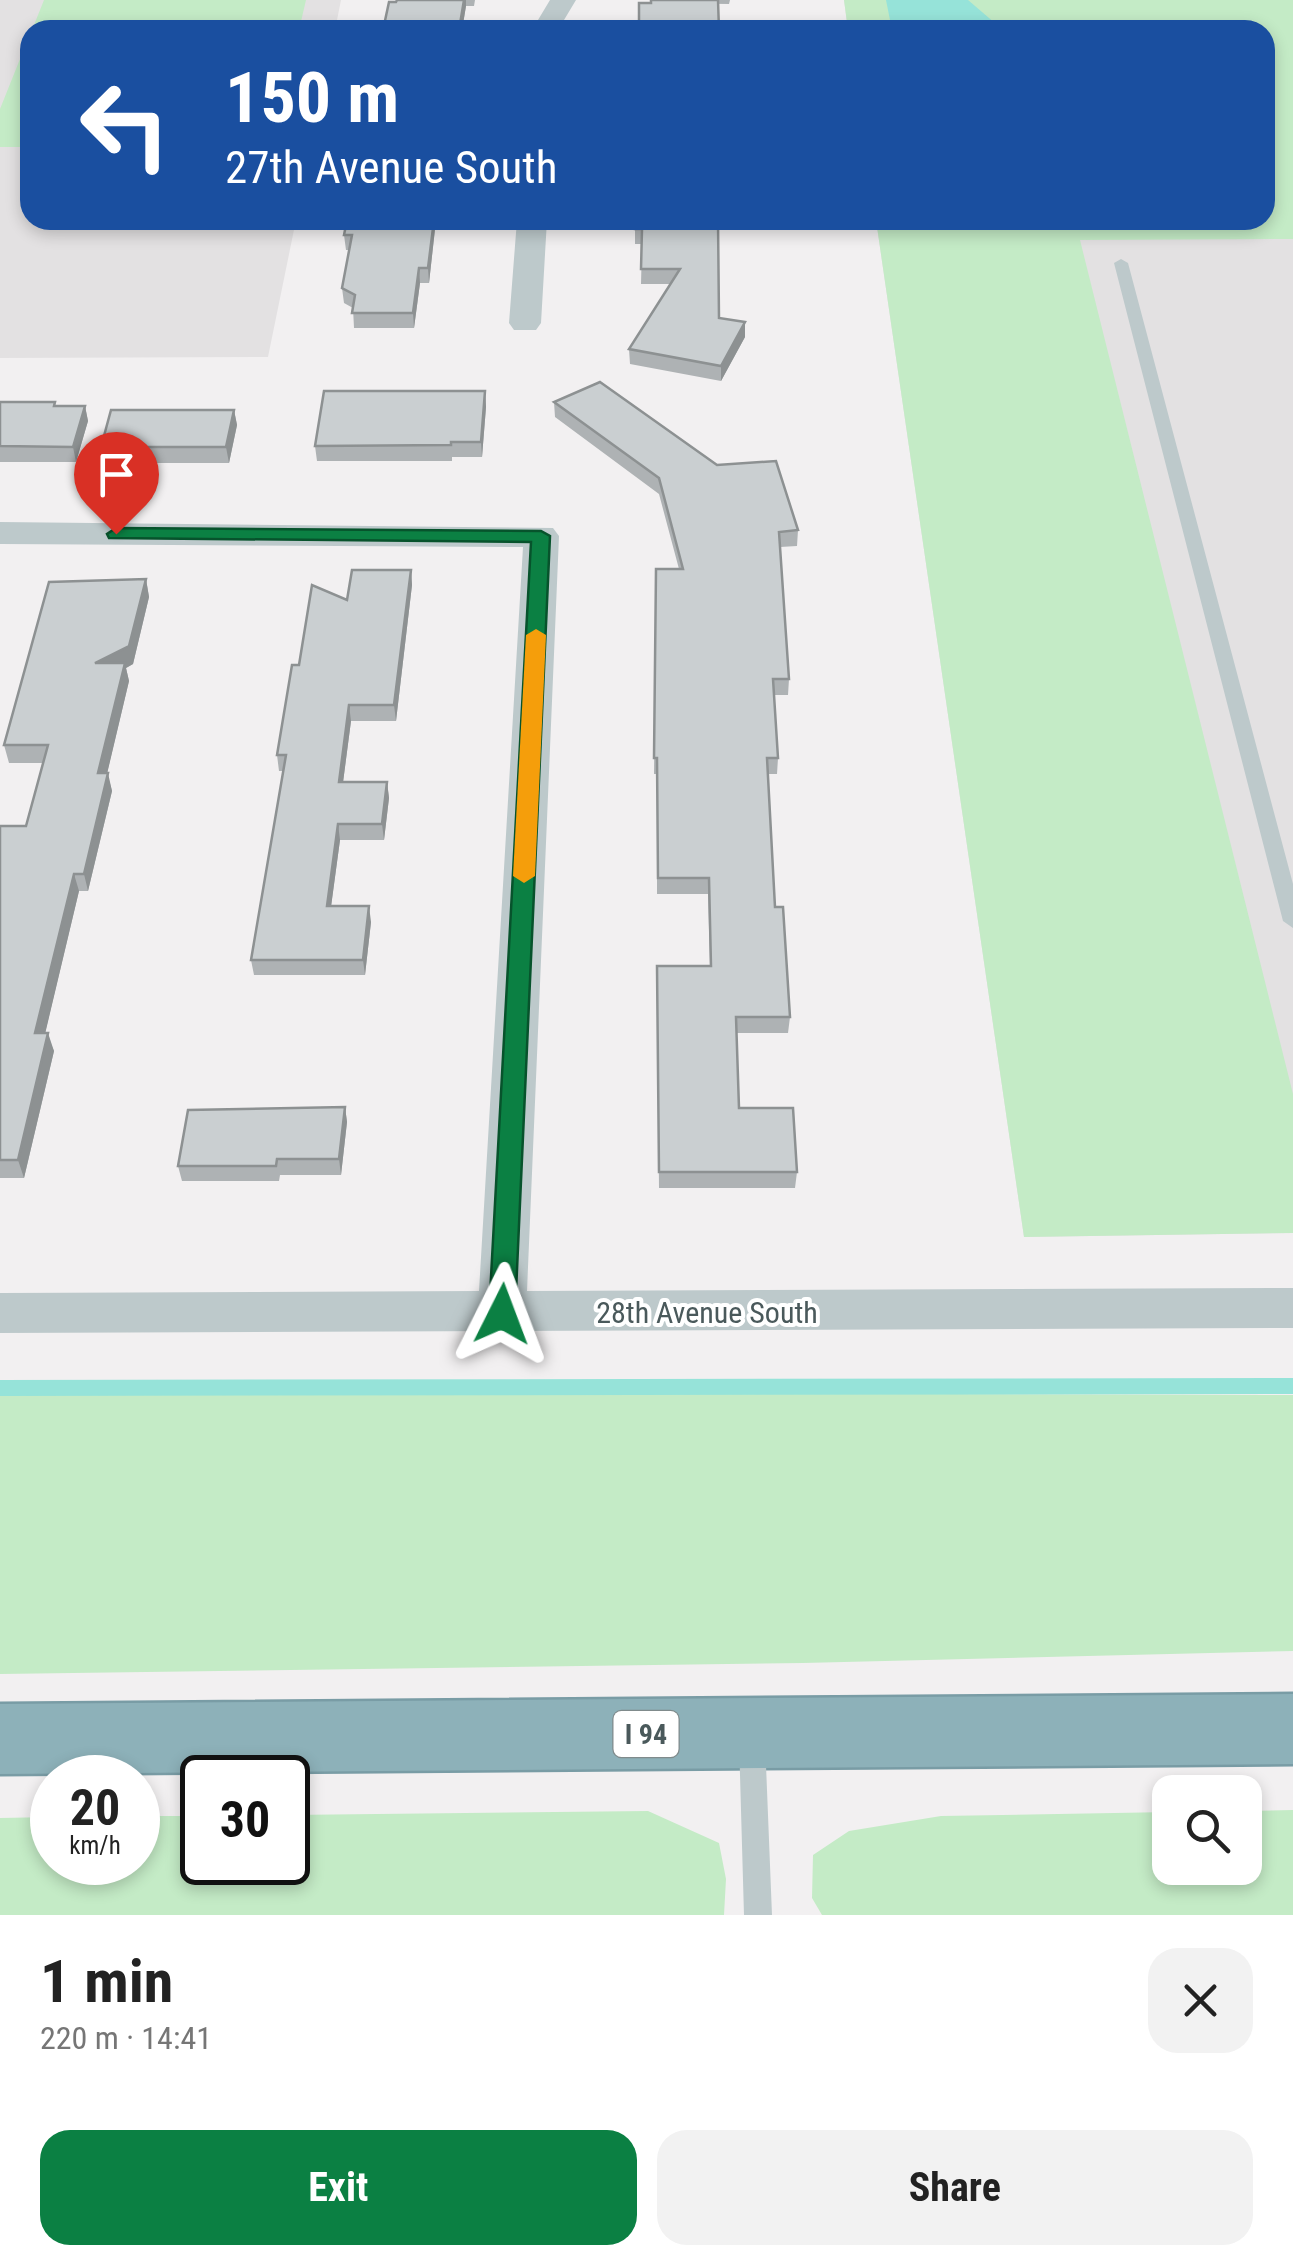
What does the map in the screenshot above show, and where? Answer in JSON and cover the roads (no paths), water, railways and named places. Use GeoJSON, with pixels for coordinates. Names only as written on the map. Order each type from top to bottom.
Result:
{"type":"FeatureCollection","features":[{"type":"Feature","properties":{"kind":"highway","name":"I 94"},"geometry":{"type":"LineString","coordinates":[[0,1739],[1293,1729]]}},
{"type":"Feature","properties":{"kind":"street"},"geometry":{"type":"LineString","coordinates":[[525,323],[531,230]]}},
{"type":"Feature","properties":{"kind":"street"},"geometry":{"type":"LineString","coordinates":[[0,533],[541,536],[502,1314]]}},
{"type":"Feature","properties":{"kind":"street","name":"28th Avenue South"},"geometry":{"type":"LineString","coordinates":[[0,1314],[1293,1308]]}},
{"type":"Feature","properties":{"kind":"lane"},"geometry":{"type":"LineString","coordinates":[[1121,263],[1293,921]]}},
{"type":"Feature","properties":{"kind":"lane"},"geometry":{"type":"LineString","coordinates":[[752,1733],[758,1915]]}},
{"type":"Feature","properties":{"kind":"water"},"geometry":{"type":"Polygon","coordinates":[[[886,0],[968,0],[991,20],[890,20],[886,0]]]}},
{"type":"Feature","properties":{"kind":"waterway"},"geometry":{"type":"LineString","coordinates":[[0,1388],[1293,1386]]}}]}
